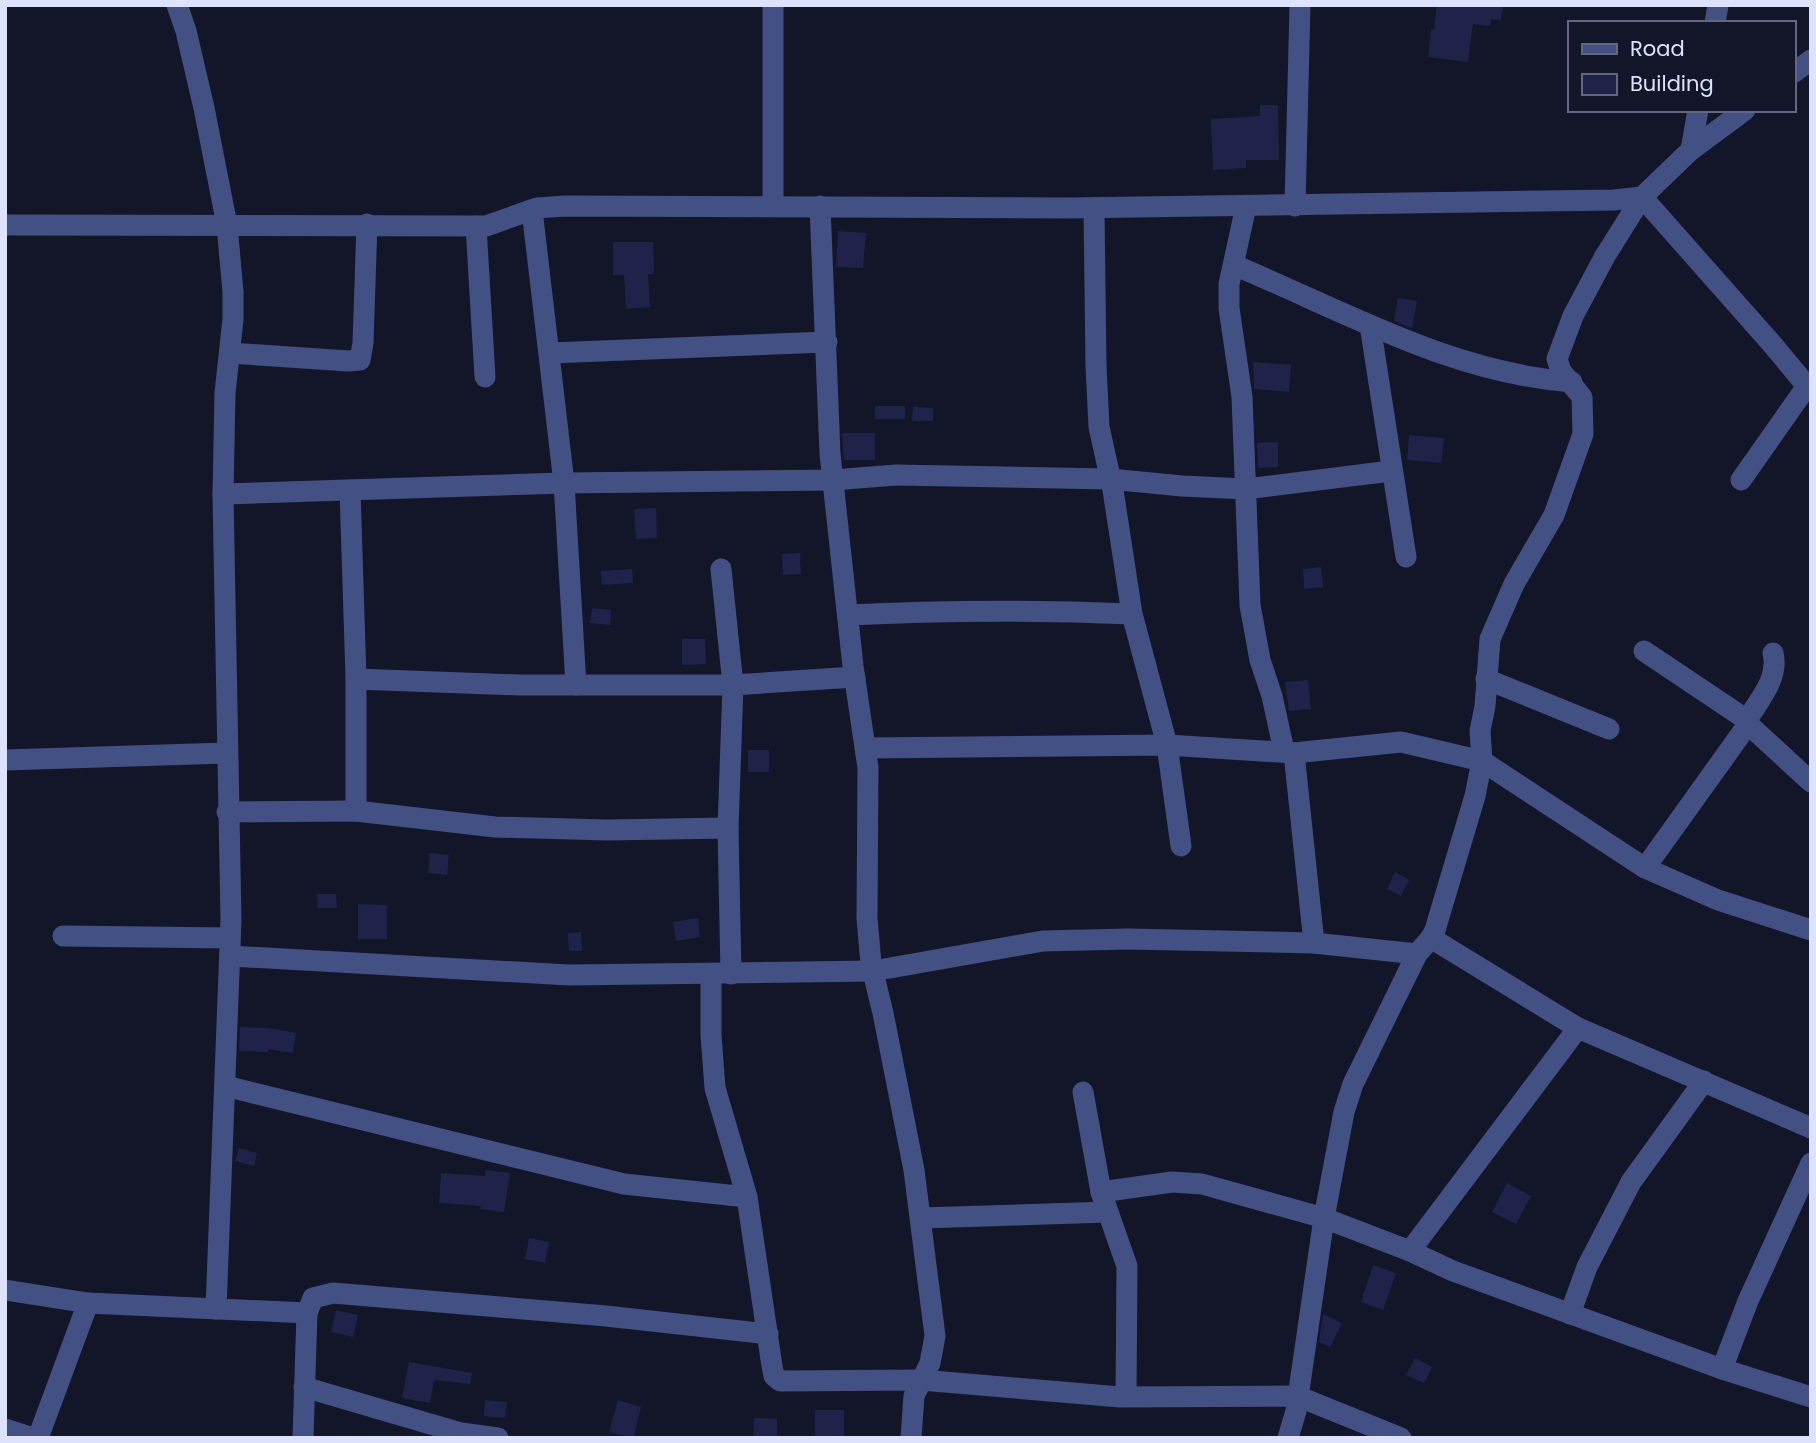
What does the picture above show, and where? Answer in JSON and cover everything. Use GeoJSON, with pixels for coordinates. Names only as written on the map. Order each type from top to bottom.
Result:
{"type":"FeatureCollection","features":[{"type":"Feature","properties":{"kind":"street"},"geometry":{"type":"LineString","coordinates":[[177,5],[186,31],[204,108],[227,225],[233,292],[233,319],[225,393],[223,494],[230,947],[216,1309]]}},
{"type":"Feature","properties":{"kind":"street"},"geometry":{"type":"LineString","coordinates":[[773,5],[773,205]]}},
{"type":"Feature","properties":{"kind":"street"},"geometry":{"type":"LineString","coordinates":[[1295,206],[1300,5]]}},
{"type":"Feature","properties":{"kind":"street"},"geometry":{"type":"LineString","coordinates":[[1795,72],[1811,60]]}},
{"type":"Feature","properties":{"kind":"street"},"geometry":{"type":"LineString","coordinates":[[1690,150],[1698,112]]}},
{"type":"Feature","properties":{"kind":"street"},"geometry":{"type":"LineString","coordinates":[[1288,1438],[1296,1412],[1324,1218],[1344,1112],[1353,1084],[1424,946],[1475,796],[1482,761],[1480,731],[1490,639],[1501,610],[1554,516],[1583,434],[1582,397],[1561,371],[1557,359],[1573,316],[1605,256],[1642,197],[1690,150],[1742,112]]}},
{"type":"Feature","properties":{"kind":"street"},"geometry":{"type":"LineString","coordinates":[[5,225],[486,226],[532,210],[565,206],[1094,208],[1600,200],[1642,197]]}},
{"type":"Feature","properties":{"kind":"street"},"geometry":{"type":"LineString","coordinates":[[1642,197],[1809,389],[1741,480]]}},
{"type":"Feature","properties":{"kind":"street"},"geometry":{"type":"LineString","coordinates":[[820,206],[833,480],[868,768],[867,918],[873,971],[914,1170],[935,1336],[930,1363],[914,1396],[911,1438]]}},
{"type":"Feature","properties":{"kind":"street"},"geometry":{"type":"LineString","coordinates":[[1246,206],[1229,284],[1229,308],[1242,397],[1250,606],[1260,660],[1289,752],[1314,943]]}},
{"type":"Feature","properties":{"kind":"street"},"geometry":{"type":"LineString","coordinates":[[1094,208],[1099,427],[1132,614],[1167,745],[1181,846]]}},
{"type":"Feature","properties":{"kind":"street"},"geometry":{"type":"LineString","coordinates":[[532,210],[564,483],[576,685]]}},
{"type":"Feature","properties":{"kind":"street"},"geometry":{"type":"LineString","coordinates":[[229,353],[360,360],[363,343],[367,224]]}},
{"type":"Feature","properties":{"kind":"street"},"geometry":{"type":"LineString","coordinates":[[477,226],[485,377]]}},
{"type":"Feature","properties":{"kind":"street"},"geometry":{"type":"LineString","coordinates":[[1234,265],[1409,343],[1532,379],[1572,382]]}},
{"type":"Feature","properties":{"kind":"street"},"geometry":{"type":"LineString","coordinates":[[1370,325],[1406,556]]}},
{"type":"Feature","properties":{"kind":"street"},"geometry":{"type":"LineString","coordinates":[[550,354],[827,342]]}},
{"type":"Feature","properties":{"kind":"street"},"geometry":{"type":"LineString","coordinates":[[223,494],[564,483],[833,480],[896,475],[1110,479],[1246,489],[1391,471]]}},
{"type":"Feature","properties":{"kind":"street"},"geometry":{"type":"LineString","coordinates":[[350,490],[356,679],[356,811]]}},
{"type":"Feature","properties":{"kind":"street"},"geometry":{"type":"LineString","coordinates":[[721,569],[733,685],[721,974],[711,1035],[715,1088],[747,1197],[774,1376],[780,1381],[921,1380],[1126,1396],[1297,1396],[1401,1438]]}},
{"type":"Feature","properties":{"kind":"street"},"geometry":{"type":"LineString","coordinates":[[848,615],[934,610],[1132,614]]}},
{"type":"Feature","properties":{"kind":"street"},"geometry":{"type":"LineString","coordinates":[[1644,651],[1742,715],[1811,782]]}},
{"type":"Feature","properties":{"kind":"street"},"geometry":{"type":"LineString","coordinates":[[1645,868],[1747,722],[1774,675],[1776,666],[1773,653]]}},
{"type":"Feature","properties":{"kind":"street"},"geometry":{"type":"LineString","coordinates":[[356,679],[576,685],[733,685],[855,677]]}},
{"type":"Feature","properties":{"kind":"street"},"geometry":{"type":"LineString","coordinates":[[1486,679],[1609,729]]}},
{"type":"Feature","properties":{"kind":"street"},"geometry":{"type":"LineString","coordinates":[[865,748],[1167,745],[1289,752],[1401,743],[1482,761],[1645,868],[1718,900],[1811,930]]}},
{"type":"Feature","properties":{"kind":"street"},"geometry":{"type":"LineString","coordinates":[[5,760],[226,753]]}},
{"type":"Feature","properties":{"kind":"street"},"geometry":{"type":"LineString","coordinates":[[227,812],[356,811],[495,827],[607,830],[728,828]]}},
{"type":"Feature","properties":{"kind":"street"},"geometry":{"type":"LineString","coordinates":[[63,936],[569,975],[873,971],[1043,941],[1128,939],[1424,946],[1577,1028],[1811,1128]]}},
{"type":"Feature","properties":{"kind":"street"},"geometry":{"type":"LineString","coordinates":[[1410,1251],[1577,1028]]}},
{"type":"Feature","properties":{"kind":"street"},"geometry":{"type":"LineString","coordinates":[[1570,1314],[1587,1267],[1631,1182],[1704,1081]]}},
{"type":"Feature","properties":{"kind":"street"},"geometry":{"type":"LineString","coordinates":[[225,1086],[624,1184],[747,1197]]}},
{"type":"Feature","properties":{"kind":"street"},"geometry":{"type":"LineString","coordinates":[[1083,1092],[1105,1202],[1127,1266],[1126,1396]]}},
{"type":"Feature","properties":{"kind":"street"},"geometry":{"type":"LineString","coordinates":[[1721,1369],[1748,1301],[1803,1198],[1811,1163]]}},
{"type":"Feature","properties":{"kind":"street"},"geometry":{"type":"LineString","coordinates":[[921,1218],[1105,1202],[1172,1182],[1202,1184],[1324,1218],[1410,1251],[1453,1271],[1721,1369],[1811,1397]]}},
{"type":"Feature","properties":{"kind":"street"},"geometry":{"type":"LineString","coordinates":[[5,1290],[88,1303],[307,1313]]}},
{"type":"Feature","properties":{"kind":"street"},"geometry":{"type":"LineString","coordinates":[[303,1438],[307,1313],[313,1298],[333,1293],[768,1334]]}},
{"type":"Feature","properties":{"kind":"street"},"geometry":{"type":"LineString","coordinates":[[5,1429],[36,1438],[88,1303]]}},
{"type":"Feature","properties":{"kind":"street"},"geometry":{"type":"LineString","coordinates":[[304,1387],[461,1433],[498,1438]]}},
{"type":"Feature","properties":{"kind":"building"},"geometry":{"type":"Polygon","coordinates":[[[1437,5],[1503,5],[1501,20],[1491,19],[1490,26],[1473,24],[1468,62],[1428,57],[1437,5]]]}},
{"type":"Feature","properties":{"kind":"building"},"geometry":{"type":"Polygon","coordinates":[[[1260,105],[1278,105],[1279,160],[1246,160],[1246,168],[1213,170],[1211,119],[1260,116],[1260,105]]]}},
{"type":"Feature","properties":{"kind":"building"},"geometry":{"type":"Polygon","coordinates":[[[838,231],[866,233],[863,268],[836,267],[838,231]]]}},
{"type":"Feature","properties":{"kind":"building"},"geometry":{"type":"Polygon","coordinates":[[[613,242],[653,242],[654,274],[648,274],[650,307],[626,309],[624,275],[613,275],[613,242]]]}},
{"type":"Feature","properties":{"kind":"building"},"geometry":{"type":"Polygon","coordinates":[[[1398,298],[1417,301],[1412,328],[1394,321],[1398,298]]]}},
{"type":"Feature","properties":{"kind":"building"},"geometry":{"type":"Polygon","coordinates":[[[1253,362],[1291,365],[1289,392],[1254,389],[1253,362]]]}},
{"type":"Feature","properties":{"kind":"building"},"geometry":{"type":"Polygon","coordinates":[[[875,406],[905,406],[905,419],[875,419],[875,406]]]}},
{"type":"Feature","properties":{"kind":"building"},"geometry":{"type":"Polygon","coordinates":[[[913,407],[933,408],[933,421],[912,421],[913,407]]]}},
{"type":"Feature","properties":{"kind":"building"},"geometry":{"type":"Polygon","coordinates":[[[842,433],[875,433],[875,460],[844,460],[842,433]]]}},
{"type":"Feature","properties":{"kind":"building"},"geometry":{"type":"Polygon","coordinates":[[[1409,435],[1444,438],[1441,463],[1407,460],[1409,435]]]}},
{"type":"Feature","properties":{"kind":"building"},"geometry":{"type":"Polygon","coordinates":[[[1278,442],[1278,467],[1258,468],[1257,443],[1278,442]]]}},
{"type":"Feature","properties":{"kind":"building"},"geometry":{"type":"Polygon","coordinates":[[[656,508],[657,538],[636,539],[634,509],[656,508]]]}},
{"type":"Feature","properties":{"kind":"building"},"geometry":{"type":"Polygon","coordinates":[[[800,553],[801,574],[783,575],[782,554],[800,553]]]}},
{"type":"Feature","properties":{"kind":"building"},"geometry":{"type":"Polygon","coordinates":[[[1321,567],[1323,587],[1304,589],[1303,569],[1321,567]]]}},
{"type":"Feature","properties":{"kind":"building"},"geometry":{"type":"Polygon","coordinates":[[[632,569],[633,583],[602,585],[601,571],[632,569]]]}},
{"type":"Feature","properties":{"kind":"building"},"geometry":{"type":"Polygon","coordinates":[[[592,608],[611,610],[610,625],[590,623],[592,608]]]}},
{"type":"Feature","properties":{"kind":"building"},"geometry":{"type":"Polygon","coordinates":[[[682,639],[705,639],[706,664],[682,665],[682,639]]]}},
{"type":"Feature","properties":{"kind":"building"},"geometry":{"type":"Polygon","coordinates":[[[1308,680],[1311,709],[1289,711],[1285,682],[1308,680]]]}},
{"type":"Feature","properties":{"kind":"building"},"geometry":{"type":"Polygon","coordinates":[[[748,750],[769,750],[769,772],[748,772],[748,750]]]}},
{"type":"Feature","properties":{"kind":"building"},"geometry":{"type":"Polygon","coordinates":[[[430,853],[449,855],[447,875],[428,873],[430,853]]]}},
{"type":"Feature","properties":{"kind":"building"},"geometry":{"type":"Polygon","coordinates":[[[1395,872],[1409,880],[1401,896],[1387,889],[1395,872]]]}},
{"type":"Feature","properties":{"kind":"building"},"geometry":{"type":"Polygon","coordinates":[[[317,894],[336,894],[337,908],[318,908],[317,894]]]}},
{"type":"Feature","properties":{"kind":"building"},"geometry":{"type":"Polygon","coordinates":[[[358,904],[387,905],[387,939],[358,939],[358,904]]]}},
{"type":"Feature","properties":{"kind":"building"},"geometry":{"type":"Polygon","coordinates":[[[698,918],[700,937],[676,941],[673,922],[698,918]]]}},
{"type":"Feature","properties":{"kind":"building"},"geometry":{"type":"Polygon","coordinates":[[[581,932],[582,951],[569,951],[568,933],[581,932]]]}},
{"type":"Feature","properties":{"kind":"building"},"geometry":{"type":"Polygon","coordinates":[[[240,1027],[296,1033],[293,1053],[268,1049],[268,1052],[239,1051],[240,1027]]]}},
{"type":"Feature","properties":{"kind":"building"},"geometry":{"type":"Polygon","coordinates":[[[239,1148],[257,1153],[254,1166],[235,1161],[239,1148]]]}},
{"type":"Feature","properties":{"kind":"building"},"geometry":{"type":"Polygon","coordinates":[[[486,1170],[510,1173],[504,1212],[480,1209],[481,1206],[439,1203],[441,1173],[485,1176],[486,1170]]]}},
{"type":"Feature","properties":{"kind":"building"},"geometry":{"type":"Polygon","coordinates":[[[1507,1183],[1531,1196],[1516,1224],[1492,1212],[1507,1183]]]}},
{"type":"Feature","properties":{"kind":"building"},"geometry":{"type":"Polygon","coordinates":[[[529,1238],[549,1242],[545,1263],[525,1259],[529,1238]]]}},
{"type":"Feature","properties":{"kind":"building"},"geometry":{"type":"Polygon","coordinates":[[[1373,1265],[1396,1273],[1383,1310],[1361,1302],[1373,1265]]]}},
{"type":"Feature","properties":{"kind":"building"},"geometry":{"type":"Polygon","coordinates":[[[336,1310],[358,1315],[353,1337],[331,1332],[336,1310]]]}},
{"type":"Feature","properties":{"kind":"building"},"geometry":{"type":"Polygon","coordinates":[[[1323,1314],[1342,1323],[1330,1347],[1319,1342],[1323,1314]]]}},
{"type":"Feature","properties":{"kind":"building"},"geometry":{"type":"Polygon","coordinates":[[[1415,1358],[1432,1367],[1424,1383],[1406,1375],[1415,1358]]]}},
{"type":"Feature","properties":{"kind":"building"},"geometry":{"type":"Polygon","coordinates":[[[409,1362],[472,1373],[470,1384],[434,1380],[430,1403],[402,1398],[409,1362]]]}},
{"type":"Feature","properties":{"kind":"building"},"geometry":{"type":"Polygon","coordinates":[[[485,1400],[507,1402],[505,1418],[484,1416],[485,1400]]]}},
{"type":"Feature","properties":{"kind":"building"},"geometry":{"type":"Polygon","coordinates":[[[618,1400],[641,1407],[633,1438],[609,1432],[618,1400]]]}},
{"type":"Feature","properties":{"kind":"building"},"geometry":{"type":"Polygon","coordinates":[[[815,1410],[844,1410],[844,1438],[815,1438],[815,1410]]]}},
{"type":"Feature","properties":{"kind":"building"},"geometry":{"type":"Polygon","coordinates":[[[754,1418],[777,1419],[777,1438],[753,1438],[754,1418]]]}}]}
